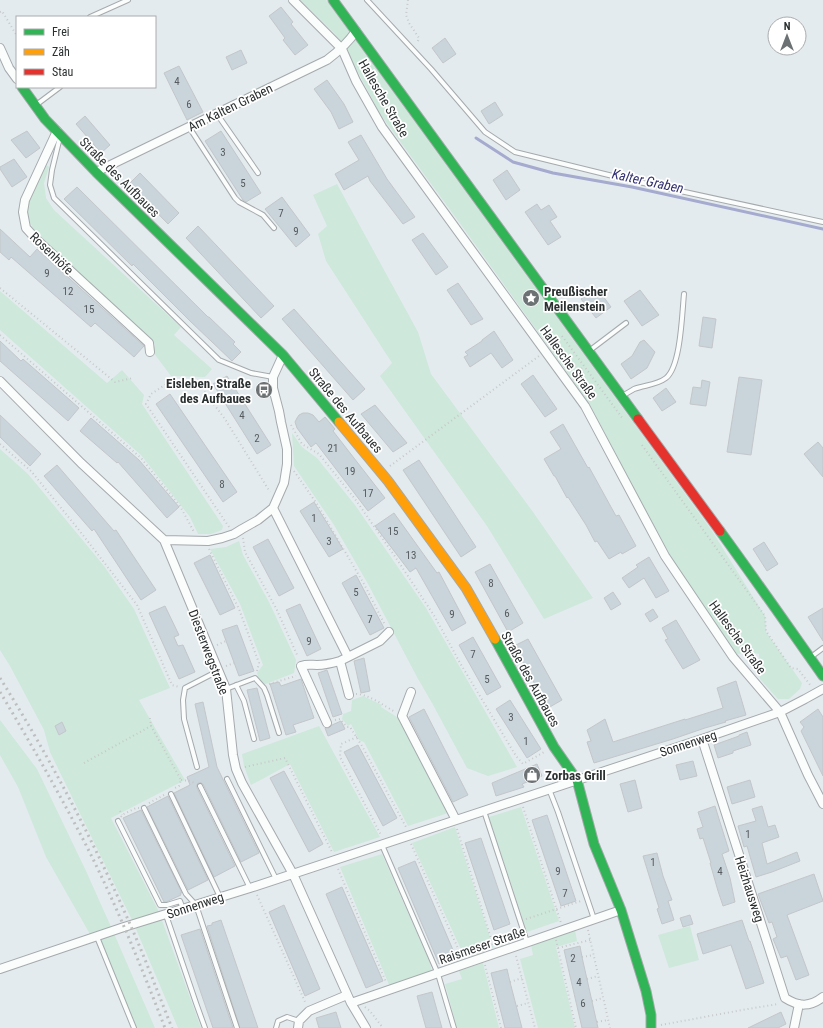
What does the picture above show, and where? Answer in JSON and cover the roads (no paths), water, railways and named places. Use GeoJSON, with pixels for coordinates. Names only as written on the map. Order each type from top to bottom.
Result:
{"type":"FeatureCollection","features":[{"type":"Feature","properties":{"kind":"street","name":"Hallesche Straße"},"geometry":{"type":"LineString","coordinates":[[293,0],[342,49],[356,80],[382,127],[585,406],[665,556],[733,657],[780,712],[808,775],[823,804]]}},
{"type":"Feature","properties":{"kind":"street","name":"Hallesche Straße"},"geometry":{"type":"LineString","coordinates":[[333,0],[759,584],[823,676]]}},
{"type":"Feature","properties":{"kind":"street","name":"Am Kalten Graben"},"geometry":{"type":"LineString","coordinates":[[96,172],[327,60],[350,41],[356,31]]}},
{"type":"Feature","properties":{"kind":"street"},"geometry":{"type":"LineString","coordinates":[[0,48],[9,68],[16,78]]}},
{"type":"Feature","properties":{"kind":"street","name":"Straße des Aufbaues"},"geometry":{"type":"LineString","coordinates":[[23,88],[45,119],[96,172],[283,355],[381,472],[466,588],[554,747],[577,780]]}},
{"type":"Feature","properties":{"kind":"street","name":"Rosenhöfe"},"geometry":{"type":"LineString","coordinates":[[59,133],[25,200],[22,212],[26,228],[149,343],[150,352]]}},
{"type":"Feature","properties":{"kind":"street"},"geometry":{"type":"LineString","coordinates":[[164,540],[205,541],[222,538],[234,534],[258,520],[274,504],[284,483],[287,464],[287,450],[273,388],[273,377],[283,355]]}},
{"type":"Feature","properties":{"kind":"street","name":"Diesterwegstraße"},"geometry":{"type":"LineString","coordinates":[[0,381],[81,463],[164,540],[226,689],[233,755],[236,769],[242,783],[293,874]]}},
{"type":"Feature","properties":{"kind":"street"},"geometry":{"type":"LineString","coordinates":[[274,504],[344,659],[349,695]]}},
{"type":"Feature","properties":{"kind":"street"},"geometry":{"type":"LineString","coordinates":[[327,723],[302,669],[307,664],[319,665],[334,663],[344,659],[380,641],[388,632]]}},
{"type":"Feature","properties":{"kind":"street","name":"Sonnenweg"},"geometry":{"type":"LineString","coordinates":[[0,969],[702,739],[780,712],[823,689]]}},
{"type":"Feature","properties":{"kind":"street"},"geometry":{"type":"LineString","coordinates":[[411,692],[402,716],[455,820]]}},
{"type":"Feature","properties":{"kind":"street","name":"Heizhausweg"},"geometry":{"type":"LineString","coordinates":[[702,739],[785,998],[799,1004]]}},
{"type":"Feature","properties":{"kind":"street"},"geometry":{"type":"LineString","coordinates":[[577,780],[594,844],[621,910],[646,991],[652,1027]]}},
{"type":"Feature","properties":{"kind":"street"},"geometry":{"type":"LineString","coordinates":[[293,874],[347,995],[366,1028]]}},
{"type":"Feature","properties":{"kind":"street","name":"Raismeser Straße"},"geometry":{"type":"LineString","coordinates":[[351,1003],[621,910]]}},
{"type":"Feature","properties":{"kind":"street"},"geometry":{"type":"LineString","coordinates":[[298,1024],[309,1011],[347,995]]}},
{"type":"Feature","properties":{"kind":"street"},"geometry":{"type":"LineString","coordinates":[[794,1028],[799,1004],[807,1005],[816,1002],[823,996]]}},
{"type":"Feature","properties":{"kind":"lane"},"geometry":{"type":"LineString","coordinates":[[92,16],[128,0]]}},
{"type":"Feature","properties":{"kind":"lane"},"geometry":{"type":"LineString","coordinates":[[367,0],[485,132],[516,152],[625,179],[823,222]]}},
{"type":"Feature","properties":{"kind":"lane"},"geometry":{"type":"LineString","coordinates":[[35,105],[59,88]]}},
{"type":"Feature","properties":{"kind":"lane"},"geometry":{"type":"LineString","coordinates":[[216,114],[258,172]]}},
{"type":"Feature","properties":{"kind":"lane"},"geometry":{"type":"LineString","coordinates":[[188,127],[235,198],[239,202],[263,215],[274,228]]}},
{"type":"Feature","properties":{"kind":"lane"},"geometry":{"type":"LineString","coordinates":[[59,133],[50,185],[54,198],[219,360],[251,374],[273,377]]}},
{"type":"Feature","properties":{"kind":"lane"},"geometry":{"type":"LineString","coordinates":[[621,396],[658,382],[667,377],[671,371],[676,360],[679,345],[684,294]]}},
{"type":"Feature","properties":{"kind":"lane"},"geometry":{"type":"LineString","coordinates":[[589,351],[626,323]]}},
{"type":"Feature","properties":{"kind":"lane"},"geometry":{"type":"LineString","coordinates":[[810,657],[823,648]]}},
{"type":"Feature","properties":{"kind":"lane"},"geometry":{"type":"LineString","coordinates":[[197,767],[184,719],[183,700],[185,688],[218,671]]}},
{"type":"Feature","properties":{"kind":"lane"},"geometry":{"type":"LineString","coordinates":[[226,689],[255,678],[264,688],[279,733]]}},
{"type":"Feature","properties":{"kind":"lane"},"geometry":{"type":"LineString","coordinates":[[236,685],[244,701],[254,739]]}},
{"type":"Feature","properties":{"kind":"lane"},"geometry":{"type":"LineString","coordinates":[[227,779],[276,879]]}},
{"type":"Feature","properties":{"kind":"lane"},"geometry":{"type":"LineString","coordinates":[[200,786],[252,887]]}},
{"type":"Feature","properties":{"kind":"lane"},"geometry":{"type":"LineString","coordinates":[[549,789],[588,899],[590,921]]}},
{"type":"Feature","properties":{"kind":"lane"},"geometry":{"type":"LineString","coordinates":[[171,794],[220,897]]}},
{"type":"Feature","properties":{"kind":"lane"},"geometry":{"type":"LineString","coordinates":[[144,808],[186,894],[196,905],[237,1028]]}},
{"type":"Feature","properties":{"kind":"lane"},"geometry":{"type":"LineString","coordinates":[[484,810],[527,943]]}},
{"type":"Feature","properties":{"kind":"lane"},"geometry":{"type":"LineString","coordinates":[[118,821],[160,905],[167,905],[180,901],[183,909]]}},
{"type":"Feature","properties":{"kind":"lane"},"geometry":{"type":"LineString","coordinates":[[383,844],[438,974],[454,1028]]}},
{"type":"Feature","properties":{"kind":"lane"},"geometry":{"type":"LineString","coordinates":[[166,915],[205,1028]]}},
{"type":"Feature","properties":{"kind":"lane"},"geometry":{"type":"LineString","coordinates":[[97,937],[134,1028]]}},
{"type":"Feature","properties":{"kind":"lane"},"geometry":{"type":"LineString","coordinates":[[276,1028],[278,1021],[287,1017],[298,1024]]}},
{"type":"Feature","properties":{"kind":"waterway","name":"Kalter Graben"},"geometry":{"type":"LineString","coordinates":[[476,138],[513,162],[553,173],[632,187],[823,229]]}},
{"type":"Feature","properties":{"kind":"railway"},"geometry":{"type":"LineString","coordinates":[[0,678],[53,768],[86,830],[136,937],[172,1028]]}},
{"type":"Feature","properties":{"kind":"railway"},"geometry":{"type":"LineString","coordinates":[[0,692],[55,787],[97,867],[128,935],[165,1028]]}},
{"type":"Feature","properties":{"kind":"place","name":"Preußischer Meilenstein"},"geometry":{"type":"Point","coordinates":[531,298]}},
{"type":"Feature","properties":{"kind":"place","name":"Eisleben, Straße des Aufbaues"},"geometry":{"type":"Point","coordinates":[264,390]}},
{"type":"Feature","properties":{"kind":"place","name":"Zorbas Grill"},"geometry":{"type":"Point","coordinates":[532,775]}}]}
